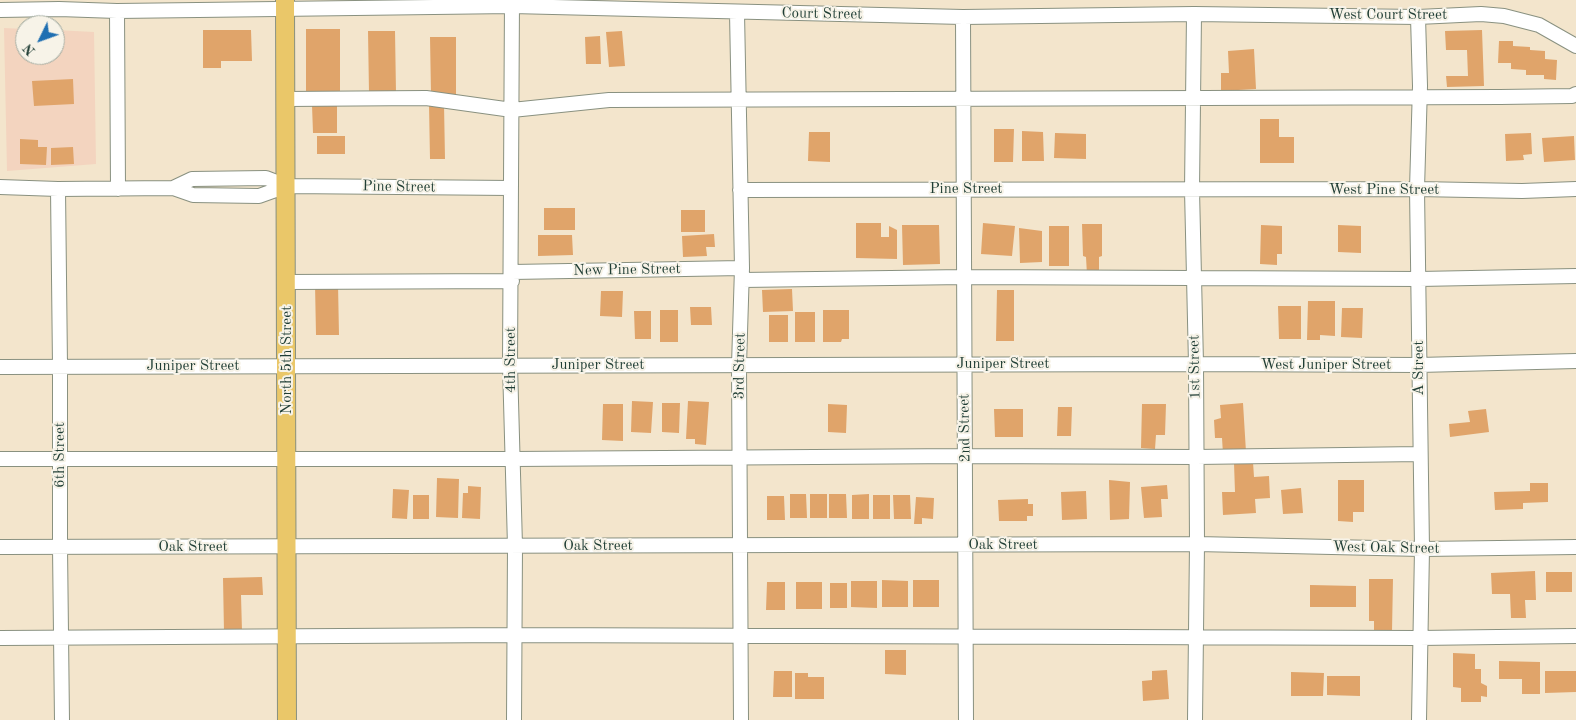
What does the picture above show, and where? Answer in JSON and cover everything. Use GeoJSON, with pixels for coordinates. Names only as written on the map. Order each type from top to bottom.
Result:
{"type":"FeatureCollection","features":[{"type":"Feature","properties":{"kind":"main road","name":"North 5th Street"},"geometry":{"type":"LineString","coordinates":[[285,5],[288,458],[287,720]]}},
{"type":"Feature","properties":{"kind":"street","name":"Court Street"},"geometry":{"type":"LineString","coordinates":[[0,10],[59,4],[117,11],[285,5],[512,3],[737,13],[964,17],[1194,14]]}},
{"type":"Feature","properties":{"kind":"street","name":"4th Street"},"geometry":{"type":"LineString","coordinates":[[512,3],[512,276],[510,365],[515,546],[514,720]]}},
{"type":"Feature","properties":{"kind":"street"},"geometry":{"type":"LineString","coordinates":[[117,11],[118,189]]}},
{"type":"Feature","properties":{"kind":"street","name":"3rd Street"},"geometry":{"type":"LineString","coordinates":[[737,13],[742,274],[739,365],[741,720]]}},
{"type":"Feature","properties":{"kind":"street","name":"West Court Street"},"geometry":{"type":"LineString","coordinates":[[1194,14],[1418,17],[1481,14],[1504,16],[1538,26],[1576,46]]}},
{"type":"Feature","properties":{"kind":"street","name":"1st Street"},"geometry":{"type":"LineString","coordinates":[[1194,14],[1192,190],[1196,364],[1197,544],[1195,720]]}},
{"type":"Feature","properties":{"kind":"street","name":"2nd Street"},"geometry":{"type":"LineString","coordinates":[[964,17],[966,720]]}},
{"type":"Feature","properties":{"kind":"street","name":"A Street"},"geometry":{"type":"LineString","coordinates":[[1418,17],[1420,98],[1418,189],[1419,365],[1422,549],[1419,720]]}},
{"type":"Feature","properties":{"kind":"street"},"geometry":{"type":"LineString","coordinates":[[286,99],[426,98],[512,110],[609,100],[1193,97],[1420,98],[1572,96],[1576,94]]}},
{"type":"Feature","properties":{"kind":"street","name":"Pine Street"},"geometry":{"type":"LineString","coordinates":[[0,187],[58,189],[173,188],[192,179],[266,178],[287,186],[511,188]]}},
{"type":"Feature","properties":{"kind":"street","name":"6th Street"},"geometry":{"type":"LineString","coordinates":[[58,189],[62,720]]}},
{"type":"Feature","properties":{"kind":"street","name":"West Pine Street"},"geometry":{"type":"LineString","coordinates":[[1192,190],[1418,189],[1522,191],[1576,189]]}},
{"type":"Feature","properties":{"kind":"street","name":"Pine Street"},"geometry":{"type":"LineString","coordinates":[[740,190],[1192,190]]}},
{"type":"Feature","properties":{"kind":"street","name":"New Pine Street"},"geometry":{"type":"LineString","coordinates":[[287,282],[512,276],[742,274],[965,278],[1194,277],[1420,279],[1576,276]]}},
{"type":"Feature","properties":{"kind":"street","name":"West Juniper Street"},"geometry":{"type":"LineString","coordinates":[[1196,364],[1419,365],[1576,360]]}},
{"type":"Feature","properties":{"kind":"street","name":"Juniper Street"},"geometry":{"type":"LineString","coordinates":[[0,366],[1196,364]]}},
{"type":"Feature","properties":{"kind":"street"},"geometry":{"type":"LineString","coordinates":[[0,459],[513,459],[965,456],[1196,458],[1420,454]]}},
{"type":"Feature","properties":{"kind":"street","name":"West Oak Street"},"geometry":{"type":"LineString","coordinates":[[1197,544],[1422,549],[1576,548]]}},
{"type":"Feature","properties":{"kind":"street","name":"Oak Street"},"geometry":{"type":"LineString","coordinates":[[0,547],[1197,544]]}},
{"type":"Feature","properties":{"kind":"street"},"geometry":{"type":"LineString","coordinates":[[0,638],[514,635],[1196,638],[1576,636]]}},
{"type":"Feature","properties":{"kind":"shaded area"},"geometry":{"type":"Polygon","coordinates":[[[4,28],[15,29],[15,65],[65,65],[65,31],[94,32],[96,164],[7,171],[4,28]]]}},
{"type":"Feature","properties":{"kind":"building"},"geometry":{"type":"Polygon","coordinates":[[[306,29],[340,29],[340,93],[306,93],[306,29]]]}},
{"type":"Feature","properties":{"kind":"building"},"geometry":{"type":"Polygon","coordinates":[[[203,30],[251,30],[252,61],[221,61],[221,68],[203,68],[203,30]]]}},
{"type":"Feature","properties":{"kind":"building"},"geometry":{"type":"Polygon","coordinates":[[[1482,30],[1484,86],[1447,87],[1446,76],[1468,76],[1467,50],[1446,50],[1445,31],[1482,30]]]}},
{"type":"Feature","properties":{"kind":"building"},"geometry":{"type":"Polygon","coordinates":[[[368,31],[395,31],[396,93],[369,93],[368,31]]]}},
{"type":"Feature","properties":{"kind":"building"},"geometry":{"type":"Polygon","coordinates":[[[622,31],[625,66],[609,67],[606,32],[622,31]]]}},
{"type":"Feature","properties":{"kind":"building"},"geometry":{"type":"Polygon","coordinates":[[[600,36],[601,64],[586,64],[585,37],[600,36]]]}},
{"type":"Feature","properties":{"kind":"building"},"geometry":{"type":"Polygon","coordinates":[[[430,37],[456,37],[456,94],[431,94],[430,37]]]}},
{"type":"Feature","properties":{"kind":"building"},"geometry":{"type":"Polygon","coordinates":[[[1499,41],[1513,41],[1513,46],[1530,47],[1530,50],[1545,51],[1545,59],[1557,60],[1556,80],[1544,79],[1544,75],[1526,75],[1526,70],[1511,69],[1511,63],[1498,63],[1499,41]]]}},
{"type":"Feature","properties":{"kind":"building"},"geometry":{"type":"Polygon","coordinates":[[[1254,49],[1256,89],[1221,91],[1221,73],[1229,73],[1228,51],[1254,49]]]}},
{"type":"Feature","properties":{"kind":"building"},"geometry":{"type":"Polygon","coordinates":[[[73,79],[74,104],[34,106],[32,81],[73,79]]]}},
{"type":"Feature","properties":{"kind":"building"},"geometry":{"type":"Polygon","coordinates":[[[429,104],[444,104],[445,159],[430,159],[429,104]]]}},
{"type":"Feature","properties":{"kind":"building"},"geometry":{"type":"Polygon","coordinates":[[[312,105],[337,105],[337,133],[313,133],[312,105]]]}},
{"type":"Feature","properties":{"kind":"building"},"geometry":{"type":"Polygon","coordinates":[[[1260,119],[1279,119],[1279,137],[1294,137],[1294,163],[1260,163],[1260,119]]]}},
{"type":"Feature","properties":{"kind":"building"},"geometry":{"type":"Polygon","coordinates":[[[994,129],[1014,129],[1013,162],[994,162],[994,129]]]}},
{"type":"Feature","properties":{"kind":"building"},"geometry":{"type":"Polygon","coordinates":[[[1022,131],[1043,132],[1044,161],[1022,161],[1022,131]]]}},
{"type":"Feature","properties":{"kind":"building"},"geometry":{"type":"Polygon","coordinates":[[[809,132],[830,132],[830,162],[808,161],[809,132]]]}},
{"type":"Feature","properties":{"kind":"building"},"geometry":{"type":"Polygon","coordinates":[[[1055,133],[1086,134],[1086,159],[1054,158],[1055,133]]]}},
{"type":"Feature","properties":{"kind":"building"},"geometry":{"type":"Polygon","coordinates":[[[1531,133],[1532,154],[1523,155],[1524,160],[1506,161],[1505,134],[1531,133]]]}},
{"type":"Feature","properties":{"kind":"building"},"geometry":{"type":"Polygon","coordinates":[[[317,136],[345,136],[345,154],[317,154],[317,136]]]}},
{"type":"Feature","properties":{"kind":"building"},"geometry":{"type":"Polygon","coordinates":[[[1574,136],[1575,160],[1544,162],[1542,138],[1574,136]]]}},
{"type":"Feature","properties":{"kind":"building"},"geometry":{"type":"Polygon","coordinates":[[[20,139],[38,140],[38,147],[47,147],[46,165],[20,164],[20,139]]]}},
{"type":"Feature","properties":{"kind":"building"},"geometry":{"type":"Polygon","coordinates":[[[73,147],[74,164],[51,165],[51,148],[73,147]]]}},
{"type":"Feature","properties":{"kind":"building"},"geometry":{"type":"Polygon","coordinates":[[[544,208],[575,208],[575,230],[544,230],[544,208]]]}},
{"type":"Feature","properties":{"kind":"building"},"geometry":{"type":"Polygon","coordinates":[[[681,210],[705,210],[705,232],[681,232],[681,210]]]}},
{"type":"Feature","properties":{"kind":"building"},"geometry":{"type":"Polygon","coordinates":[[[856,223],[881,223],[881,237],[889,237],[889,226],[897,230],[897,259],[856,258],[856,223]]]}},
{"type":"Feature","properties":{"kind":"building"},"geometry":{"type":"Polygon","coordinates":[[[983,223],[1015,226],[1012,256],[981,254],[983,223]]]}},
{"type":"Feature","properties":{"kind":"building"},"geometry":{"type":"Polygon","coordinates":[[[1082,224],[1102,224],[1102,256],[1099,257],[1099,273],[1087,275],[1086,257],[1083,256],[1082,224]]]}},
{"type":"Feature","properties":{"kind":"building"},"geometry":{"type":"Polygon","coordinates":[[[902,225],[939,225],[940,264],[903,265],[902,225]]]}},
{"type":"Feature","properties":{"kind":"building"},"geometry":{"type":"Polygon","coordinates":[[[1261,225],[1282,226],[1282,254],[1277,254],[1277,265],[1260,264],[1261,225]]]}},
{"type":"Feature","properties":{"kind":"building"},"geometry":{"type":"Polygon","coordinates":[[[1338,225],[1361,226],[1361,253],[1338,252],[1338,225]]]}},
{"type":"Feature","properties":{"kind":"building"},"geometry":{"type":"Polygon","coordinates":[[[1049,226],[1069,226],[1069,266],[1049,266],[1049,226]]]}},
{"type":"Feature","properties":{"kind":"building"},"geometry":{"type":"Polygon","coordinates":[[[1019,228],[1042,231],[1042,262],[1020,263],[1019,228]]]}},
{"type":"Feature","properties":{"kind":"building"},"geometry":{"type":"Polygon","coordinates":[[[714,234],[715,247],[706,247],[707,256],[683,257],[682,236],[714,234]]]}},
{"type":"Feature","properties":{"kind":"building"},"geometry":{"type":"Polygon","coordinates":[[[538,235],[572,235],[573,255],[538,256],[538,235]]]}},
{"type":"Feature","properties":{"kind":"building"},"geometry":{"type":"Polygon","coordinates":[[[315,284],[338,284],[339,335],[316,335],[315,284]]]}},
{"type":"Feature","properties":{"kind":"building"},"geometry":{"type":"Polygon","coordinates":[[[792,289],[793,311],[763,312],[762,290],[792,289]]]}},
{"type":"Feature","properties":{"kind":"building"},"geometry":{"type":"Polygon","coordinates":[[[997,290],[1014,290],[1014,341],[996,341],[997,290]]]}},
{"type":"Feature","properties":{"kind":"building"},"geometry":{"type":"Polygon","coordinates":[[[601,291],[623,291],[622,317],[600,316],[601,291]]]}},
{"type":"Feature","properties":{"kind":"building"},"geometry":{"type":"Polygon","coordinates":[[[1308,301],[1335,301],[1335,336],[1320,335],[1320,340],[1307,340],[1308,301]]]}},
{"type":"Feature","properties":{"kind":"building"},"geometry":{"type":"Polygon","coordinates":[[[1278,306],[1301,306],[1301,339],[1279,339],[1278,306]]]}},
{"type":"Feature","properties":{"kind":"building"},"geometry":{"type":"Polygon","coordinates":[[[690,307],[711,307],[712,325],[691,325],[690,307]]]}},
{"type":"Feature","properties":{"kind":"building"},"geometry":{"type":"Polygon","coordinates":[[[1342,308],[1363,308],[1362,338],[1341,337],[1342,308]]]}},
{"type":"Feature","properties":{"kind":"building"},"geometry":{"type":"Polygon","coordinates":[[[660,310],[678,310],[678,342],[660,342],[660,310]]]}},
{"type":"Feature","properties":{"kind":"building"},"geometry":{"type":"Polygon","coordinates":[[[823,310],[849,310],[849,339],[842,339],[841,342],[823,342],[823,310]]]}},
{"type":"Feature","properties":{"kind":"building"},"geometry":{"type":"Polygon","coordinates":[[[634,311],[651,311],[651,339],[635,339],[634,311]]]}},
{"type":"Feature","properties":{"kind":"building"},"geometry":{"type":"Polygon","coordinates":[[[795,312],[815,312],[815,342],[795,342],[795,312]]]}},
{"type":"Feature","properties":{"kind":"building"},"geometry":{"type":"Polygon","coordinates":[[[769,315],[788,315],[788,342],[769,342],[769,315]]]}},
{"type":"Feature","properties":{"kind":"building"},"geometry":{"type":"Polygon","coordinates":[[[632,401],[653,402],[651,433],[631,432],[632,401]]]}},
{"type":"Feature","properties":{"kind":"building"},"geometry":{"type":"Polygon","coordinates":[[[688,401],[709,402],[706,445],[695,444],[695,439],[686,439],[688,401]]]}},
{"type":"Feature","properties":{"kind":"building"},"geometry":{"type":"Polygon","coordinates":[[[662,403],[680,403],[679,433],[662,432],[662,403]]]}},
{"type":"Feature","properties":{"kind":"building"},"geometry":{"type":"Polygon","coordinates":[[[1243,403],[1246,452],[1223,454],[1222,438],[1215,438],[1214,420],[1221,418],[1220,405],[1243,403]]]}},
{"type":"Feature","properties":{"kind":"building"},"geometry":{"type":"Polygon","coordinates":[[[603,404],[623,404],[623,441],[602,440],[603,404]]]}},
{"type":"Feature","properties":{"kind":"building"},"geometry":{"type":"Polygon","coordinates":[[[828,404],[847,405],[846,433],[828,432],[828,404]]]}},
{"type":"Feature","properties":{"kind":"building"},"geometry":{"type":"Polygon","coordinates":[[[1142,404],[1166,404],[1165,435],[1156,435],[1155,449],[1141,448],[1142,404]]]}},
{"type":"Feature","properties":{"kind":"building"},"geometry":{"type":"Polygon","coordinates":[[[1058,407],[1072,407],[1071,436],[1057,436],[1058,407]]]}},
{"type":"Feature","properties":{"kind":"building"},"geometry":{"type":"Polygon","coordinates":[[[994,409],[1023,409],[1023,437],[995,437],[994,409]]]}},
{"type":"Feature","properties":{"kind":"building"},"geometry":{"type":"Polygon","coordinates":[[[1486,409],[1489,432],[1450,437],[1449,424],[1470,422],[1468,411],[1486,409]]]}},
{"type":"Feature","properties":{"kind":"building"},"geometry":{"type":"Polygon","coordinates":[[[1253,462],[1254,477],[1269,476],[1270,498],[1255,499],[1256,513],[1223,515],[1222,492],[1235,492],[1234,463],[1253,462]]]}},
{"type":"Feature","properties":{"kind":"building"},"geometry":{"type":"Polygon","coordinates":[[[437,478],[459,479],[458,518],[436,517],[437,478]]]}},
{"type":"Feature","properties":{"kind":"building"},"geometry":{"type":"Polygon","coordinates":[[[1109,480],[1130,482],[1129,519],[1110,520],[1109,480]]]}},
{"type":"Feature","properties":{"kind":"building"},"geometry":{"type":"Polygon","coordinates":[[[1338,480],[1364,480],[1364,512],[1353,512],[1353,522],[1338,521],[1338,480]]]}},
{"type":"Feature","properties":{"kind":"building"},"geometry":{"type":"Polygon","coordinates":[[[1530,483],[1548,483],[1548,502],[1523,503],[1523,509],[1495,510],[1494,492],[1530,491],[1530,483]]]}},
{"type":"Feature","properties":{"kind":"building"},"geometry":{"type":"Polygon","coordinates":[[[1167,485],[1168,499],[1161,499],[1162,517],[1144,518],[1141,487],[1167,485]]]}},
{"type":"Feature","properties":{"kind":"building"},"geometry":{"type":"Polygon","coordinates":[[[468,486],[481,487],[480,519],[462,518],[463,493],[468,493],[468,486]]]}},
{"type":"Feature","properties":{"kind":"building"},"geometry":{"type":"Polygon","coordinates":[[[1301,488],[1303,513],[1283,514],[1281,490],[1301,488]]]}},
{"type":"Feature","properties":{"kind":"building"},"geometry":{"type":"Polygon","coordinates":[[[393,489],[409,490],[407,519],[392,518],[393,489]]]}},
{"type":"Feature","properties":{"kind":"building"},"geometry":{"type":"Polygon","coordinates":[[[1086,491],[1087,519],[1062,520],[1061,492],[1086,491]]]}},
{"type":"Feature","properties":{"kind":"building"},"geometry":{"type":"Polygon","coordinates":[[[790,494],[806,494],[807,518],[790,518],[790,494]]]}},
{"type":"Feature","properties":{"kind":"building"},"geometry":{"type":"Polygon","coordinates":[[[810,494],[827,494],[827,518],[810,518],[810,494]]]}},
{"type":"Feature","properties":{"kind":"building"},"geometry":{"type":"Polygon","coordinates":[[[829,494],[846,494],[847,518],[829,518],[829,494]]]}},
{"type":"Feature","properties":{"kind":"building"},"geometry":{"type":"Polygon","coordinates":[[[869,494],[869,519],[852,519],[852,495],[869,494]]]}},
{"type":"Feature","properties":{"kind":"building"},"geometry":{"type":"Polygon","coordinates":[[[413,495],[429,495],[429,519],[413,519],[413,495]]]}},
{"type":"Feature","properties":{"kind":"building"},"geometry":{"type":"Polygon","coordinates":[[[873,495],[890,495],[890,519],[873,519],[873,495]]]}},
{"type":"Feature","properties":{"kind":"building"},"geometry":{"type":"Polygon","coordinates":[[[893,495],[910,495],[911,519],[894,519],[893,495]]]}},
{"type":"Feature","properties":{"kind":"building"},"geometry":{"type":"Polygon","coordinates":[[[767,496],[784,496],[785,520],[767,520],[767,496]]]}},
{"type":"Feature","properties":{"kind":"building"},"geometry":{"type":"Polygon","coordinates":[[[916,497],[934,498],[933,519],[922,518],[922,524],[914,524],[916,497]]]}},
{"type":"Feature","properties":{"kind":"building"},"geometry":{"type":"Polygon","coordinates":[[[1028,499],[1028,504],[1033,504],[1033,516],[1027,516],[1027,521],[999,521],[998,500],[1028,499]]]}},
{"type":"Feature","properties":{"kind":"building"},"geometry":{"type":"Polygon","coordinates":[[[1535,571],[1536,600],[1525,600],[1526,618],[1511,618],[1510,594],[1492,594],[1491,573],[1535,571]]]}},
{"type":"Feature","properties":{"kind":"building"},"geometry":{"type":"Polygon","coordinates":[[[1546,572],[1572,572],[1572,592],[1546,592],[1546,572]]]}},
{"type":"Feature","properties":{"kind":"building"},"geometry":{"type":"Polygon","coordinates":[[[262,577],[263,595],[241,595],[242,631],[224,632],[223,578],[262,577]]]}},
{"type":"Feature","properties":{"kind":"building"},"geometry":{"type":"Polygon","coordinates":[[[1369,579],[1393,579],[1392,631],[1374,631],[1374,621],[1369,621],[1369,579]]]}},
{"type":"Feature","properties":{"kind":"building"},"geometry":{"type":"Polygon","coordinates":[[[882,580],[908,581],[908,607],[882,607],[882,580]]]}},
{"type":"Feature","properties":{"kind":"building"},"geometry":{"type":"Polygon","coordinates":[[[913,580],[939,580],[939,607],[913,607],[913,580]]]}},
{"type":"Feature","properties":{"kind":"building"},"geometry":{"type":"Polygon","coordinates":[[[851,581],[877,581],[877,608],[851,607],[851,581]]]}},
{"type":"Feature","properties":{"kind":"building"},"geometry":{"type":"Polygon","coordinates":[[[767,582],[785,582],[785,610],[766,610],[767,582]]]}},
{"type":"Feature","properties":{"kind":"building"},"geometry":{"type":"Polygon","coordinates":[[[796,582],[822,582],[822,609],[796,609],[796,582]]]}},
{"type":"Feature","properties":{"kind":"building"},"geometry":{"type":"Polygon","coordinates":[[[830,583],[847,583],[847,608],[830,608],[830,583]]]}},
{"type":"Feature","properties":{"kind":"building"},"geometry":{"type":"Polygon","coordinates":[[[1310,585],[1356,586],[1356,607],[1310,607],[1310,585]]]}},
{"type":"Feature","properties":{"kind":"building"},"geometry":{"type":"Polygon","coordinates":[[[885,650],[906,650],[906,675],[885,674],[885,650]]]}},
{"type":"Feature","properties":{"kind":"building"},"geometry":{"type":"Polygon","coordinates":[[[1453,653],[1475,654],[1475,669],[1481,669],[1481,683],[1487,686],[1487,697],[1481,696],[1481,702],[1461,702],[1461,688],[1453,687],[1453,653]]]}},
{"type":"Feature","properties":{"kind":"building"},"geometry":{"type":"Polygon","coordinates":[[[1499,661],[1540,662],[1540,694],[1522,694],[1522,679],[1499,679],[1499,661]]]}},
{"type":"Feature","properties":{"kind":"building"},"geometry":{"type":"Polygon","coordinates":[[[1167,670],[1169,699],[1143,701],[1142,681],[1152,680],[1152,671],[1167,670]]]}},
{"type":"Feature","properties":{"kind":"building"},"geometry":{"type":"Polygon","coordinates":[[[774,671],[792,671],[792,697],[773,697],[774,671]]]}},
{"type":"Feature","properties":{"kind":"building"},"geometry":{"type":"Polygon","coordinates":[[[1545,671],[1576,671],[1576,692],[1545,693],[1545,671]]]}},
{"type":"Feature","properties":{"kind":"building"},"geometry":{"type":"Polygon","coordinates":[[[1291,672],[1324,673],[1323,696],[1291,696],[1291,672]]]}},
{"type":"Feature","properties":{"kind":"building"},"geometry":{"type":"Polygon","coordinates":[[[795,673],[808,673],[808,677],[824,677],[824,699],[795,699],[795,673]]]}},
{"type":"Feature","properties":{"kind":"building"},"geometry":{"type":"Polygon","coordinates":[[[1327,676],[1360,676],[1360,696],[1327,695],[1327,676]]]}}]}
